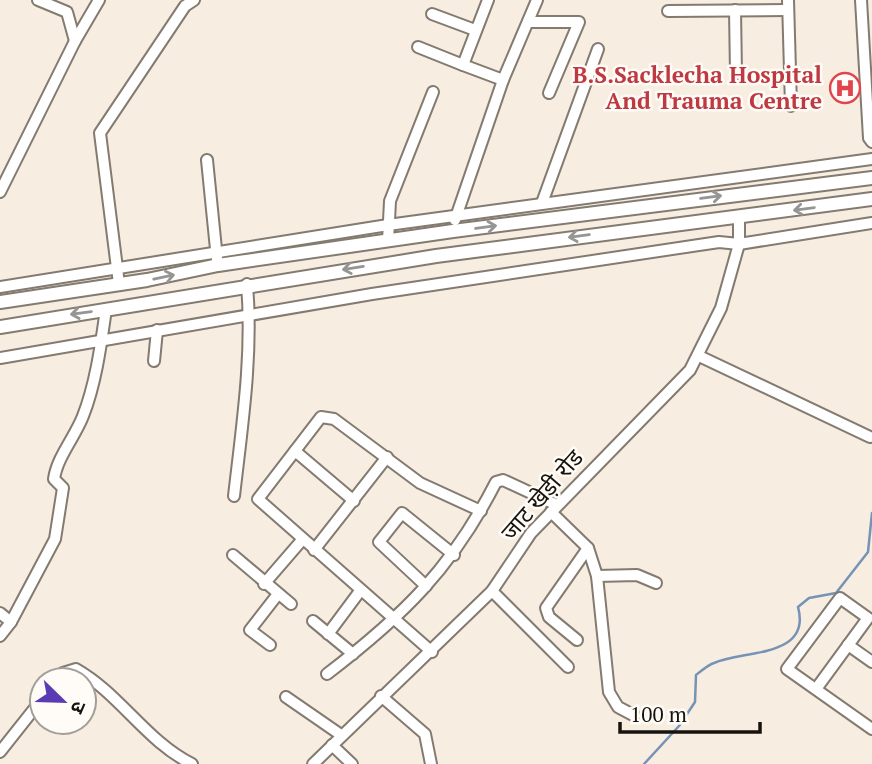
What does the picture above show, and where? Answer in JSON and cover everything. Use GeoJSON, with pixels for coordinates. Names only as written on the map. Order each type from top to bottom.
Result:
{"type":"FeatureCollection","features":[{"type":"Feature","properties":{"kind":"main road"},"geometry":{"type":"LineString","coordinates":[[0,302],[119,284],[217,259],[388,241],[872,178]]}},
{"type":"Feature","properties":{"kind":"main road"},"geometry":{"type":"LineString","coordinates":[[0,327],[247,284],[589,234],[872,200]]}},
{"type":"Feature","properties":{"kind":"street"},"geometry":{"type":"LineString","coordinates":[[38,0],[66,12],[75,41]]}},
{"type":"Feature","properties":{"kind":"street"},"geometry":{"type":"LineString","coordinates":[[0,191],[75,41],[99,0]]}},
{"type":"Feature","properties":{"kind":"street"},"geometry":{"type":"LineString","coordinates":[[119,284],[100,133],[146,59],[185,6],[194,0]]}},
{"type":"Feature","properties":{"kind":"street"},"geometry":{"type":"LineString","coordinates":[[463,65],[488,0]]}},
{"type":"Feature","properties":{"kind":"street"},"geometry":{"type":"LineString","coordinates":[[453,231],[503,80],[537,0]]}},
{"type":"Feature","properties":{"kind":"street"},"geometry":{"type":"LineString","coordinates":[[861,0],[869,138],[872,142]]}},
{"type":"Feature","properties":{"kind":"street"},"geometry":{"type":"LineString","coordinates":[[668,11],[735,10],[788,5],[791,106]]}},
{"type":"Feature","properties":{"kind":"street"},"geometry":{"type":"LineString","coordinates":[[735,10],[736,74]]}},
{"type":"Feature","properties":{"kind":"street"},"geometry":{"type":"LineString","coordinates":[[432,14],[475,30]]}},
{"type":"Feature","properties":{"kind":"street"},"geometry":{"type":"LineString","coordinates":[[528,22],[579,22],[549,93]]}},
{"type":"Feature","properties":{"kind":"street"},"geometry":{"type":"LineString","coordinates":[[418,47],[503,80]]}},
{"type":"Feature","properties":{"kind":"street"},"geometry":{"type":"LineString","coordinates":[[542,203],[598,49]]}},
{"type":"Feature","properties":{"kind":"street"},"geometry":{"type":"LineString","coordinates":[[388,241],[390,201],[433,92]]}},
{"type":"Feature","properties":{"kind":"street"},"geometry":{"type":"LineString","coordinates":[[0,287],[117,269],[217,259],[388,225],[872,159]]}},
{"type":"Feature","properties":{"kind":"street"},"geometry":{"type":"LineString","coordinates":[[207,160],[217,259]]}},
{"type":"Feature","properties":{"kind":"street","name":"जाट खेड़ी रोड"},"geometry":{"type":"LineString","coordinates":[[313,764],[381,696],[432,652],[492,591],[531,533],[690,370],[722,308],[739,244],[739,218]]}},
{"type":"Feature","properties":{"kind":"street"},"geometry":{"type":"LineString","coordinates":[[0,358],[157,330],[636,254],[719,242],[739,244],[872,223]]}},
{"type":"Feature","properties":{"kind":"street"},"geometry":{"type":"LineString","coordinates":[[234,496],[247,372],[250,316],[247,284]]}},
{"type":"Feature","properties":{"kind":"street"},"geometry":{"type":"LineString","coordinates":[[0,636],[11,622],[55,539],[63,488],[54,479],[56,465],[66,452],[84,415],[102,341],[106,309]]}},
{"type":"Feature","properties":{"kind":"street"},"geometry":{"type":"LineString","coordinates":[[154,361],[157,330]]}},
{"type":"Feature","properties":{"kind":"street"},"geometry":{"type":"LineString","coordinates":[[699,356],[870,437]]}},
{"type":"Feature","properties":{"kind":"street"},"geometry":{"type":"LineString","coordinates":[[432,652],[393,621],[258,499],[321,417],[334,419],[420,484],[481,511]]}},
{"type":"Feature","properties":{"kind":"street"},"geometry":{"type":"LineString","coordinates":[[295,451],[354,501]]}},
{"type":"Feature","properties":{"kind":"street"},"geometry":{"type":"LineString","coordinates":[[314,550],[387,457]]}},
{"type":"Feature","properties":{"kind":"street"},"geometry":{"type":"LineString","coordinates":[[327,674],[393,621],[454,555],[499,479],[554,509],[588,548],[597,576],[609,692],[618,707],[635,716]]}},
{"type":"Feature","properties":{"kind":"street"},"geometry":{"type":"LineString","coordinates":[[426,586],[379,542],[402,513],[454,555]]}},
{"type":"Feature","properties":{"kind":"street"},"geometry":{"type":"LineString","coordinates":[[264,583],[303,540]]}},
{"type":"Feature","properties":{"kind":"street"},"geometry":{"type":"LineString","coordinates":[[577,640],[549,617],[546,608],[588,548]]}},
{"type":"Feature","properties":{"kind":"street"},"geometry":{"type":"LineString","coordinates":[[233,555],[291,604]]}},
{"type":"Feature","properties":{"kind":"street"},"geometry":{"type":"LineString","coordinates":[[597,576],[637,575],[656,583]]}},
{"type":"Feature","properties":{"kind":"street"},"geometry":{"type":"LineString","coordinates":[[328,634],[360,591]]}},
{"type":"Feature","properties":{"kind":"street"},"geometry":{"type":"LineString","coordinates":[[492,591],[568,667]]}},
{"type":"Feature","properties":{"kind":"street"},"geometry":{"type":"LineString","coordinates":[[270,645],[250,630],[278,594]]}},
{"type":"Feature","properties":{"kind":"street"},"geometry":{"type":"LineString","coordinates":[[816,689],[870,615],[840,598],[787,669],[872,729]]}},
{"type":"Feature","properties":{"kind":"street"},"geometry":{"type":"LineString","coordinates":[[0,613],[11,622]]}},
{"type":"Feature","properties":{"kind":"street"},"geometry":{"type":"LineString","coordinates":[[313,621],[352,654]]}},
{"type":"Feature","properties":{"kind":"street"},"geometry":{"type":"LineString","coordinates":[[848,645],[872,662]]}},
{"type":"Feature","properties":{"kind":"street"},"geometry":{"type":"LineString","coordinates":[[98,683],[160,744],[192,764]]}},
{"type":"Feature","properties":{"kind":"street"},"geometry":{"type":"LineString","coordinates":[[286,696],[341,735]]}},
{"type":"Feature","properties":{"kind":"street"},"geometry":{"type":"LineString","coordinates":[[381,696],[425,734],[431,764]]}},
{"type":"Feature","properties":{"kind":"street"},"geometry":{"type":"LineString","coordinates":[[0,752],[28,717]]}},
{"type":"Feature","properties":{"kind":"street"},"geometry":{"type":"LineString","coordinates":[[332,745],[352,764]]}},
{"type":"Feature","properties":{"kind":"waterway"},"geometry":{"type":"LineString","coordinates":[[644,764],[679,726],[695,702],[696,675],[714,663],[785,644],[795,635],[800,624],[798,607],[809,598],[836,593],[868,552],[872,513]]}},
{"type":"Feature","properties":{"kind":"place","name":"B.S.Sacklecha Hospital And Trauma Centre"},"geometry":{"type":"Point","coordinates":[845,88]}}]}
